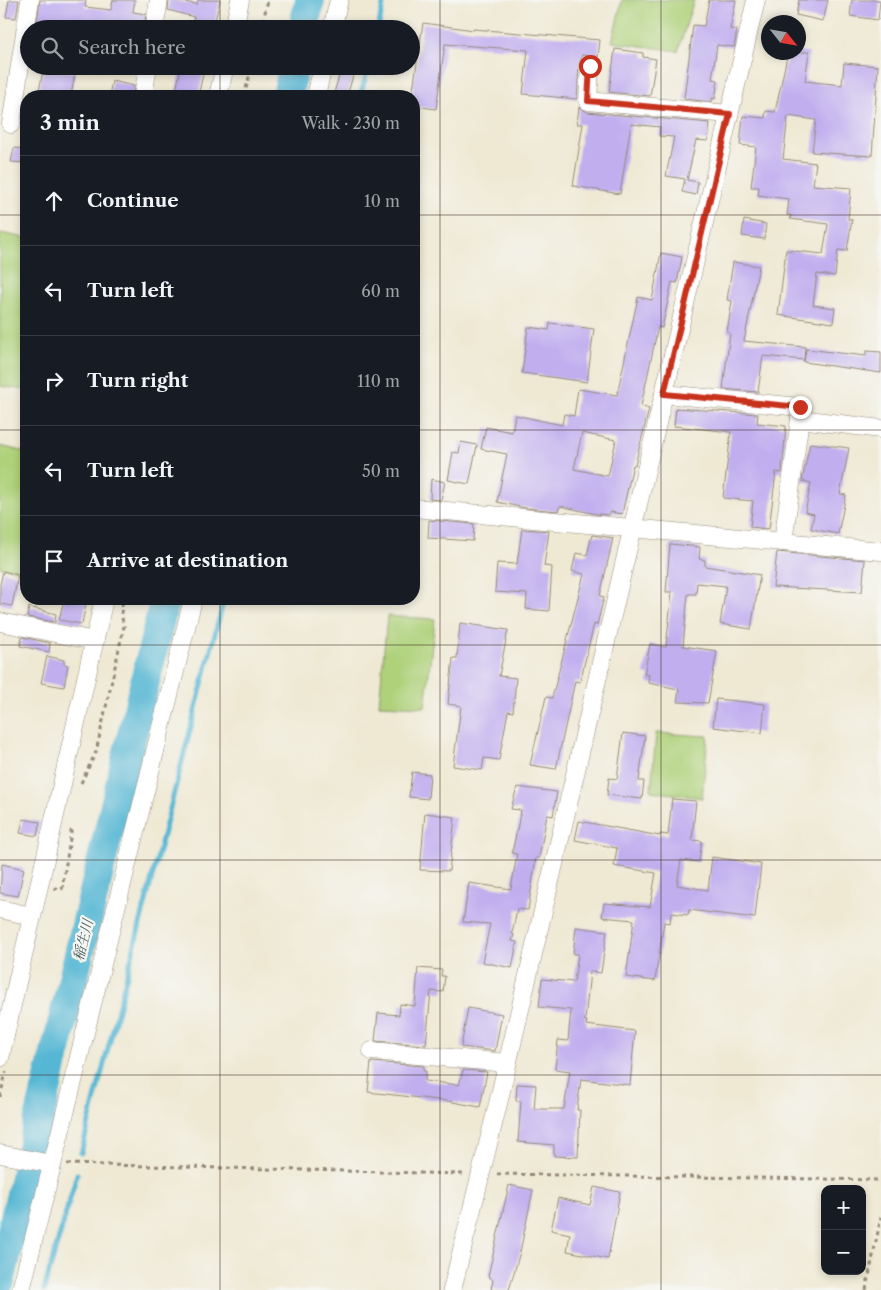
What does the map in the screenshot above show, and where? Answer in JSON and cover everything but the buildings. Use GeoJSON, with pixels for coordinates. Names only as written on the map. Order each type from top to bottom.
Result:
{"type":"FeatureCollection","features":[{"type":"Feature","properties":{"kind":"street"},"geometry":{"type":"LineString","coordinates":[[27,20],[30,0]]}},
{"type":"Feature","properties":{"kind":"street"},"geometry":{"type":"LineString","coordinates":[[156,20],[159,0]]}},
{"type":"Feature","properties":{"kind":"street"},"geometry":{"type":"LineString","coordinates":[[236,20],[240,0]]}},
{"type":"Feature","properties":{"kind":"street"},"geometry":{"type":"LineString","coordinates":[[334,20],[339,0]]}},
{"type":"Feature","properties":{"kind":"street"},"geometry":{"type":"LineString","coordinates":[[452,1290],[508,1063],[756,0]]}},
{"type":"Feature","properties":{"kind":"street"},"geometry":{"type":"LineString","coordinates":[[590,66],[588,101],[730,114]]}},
{"type":"Feature","properties":{"kind":"street"},"geometry":{"type":"LineString","coordinates":[[12,123],[20,68]]}},
{"type":"Feature","properties":{"kind":"street"},"geometry":{"type":"LineString","coordinates":[[144,90],[146,75]]}},
{"type":"Feature","properties":{"kind":"street"},"geometry":{"type":"LineString","coordinates":[[219,90],[223,75]]}},
{"type":"Feature","properties":{"kind":"street"},"geometry":{"type":"LineString","coordinates":[[317,90],[321,75]]}},
{"type":"Feature","properties":{"kind":"street"},"geometry":{"type":"LineString","coordinates":[[664,394],[800,407],[784,542]]}},
{"type":"Feature","properties":{"kind":"street"},"geometry":{"type":"LineString","coordinates":[[800,418],[881,429]]}},
{"type":"Feature","properties":{"kind":"street"},"geometry":{"type":"LineString","coordinates":[[420,509],[881,552]]}},
{"type":"Feature","properties":{"kind":"street"},"geometry":{"type":"LineString","coordinates":[[0,1058],[4,1023],[31,916],[103,605]]}},
{"type":"Feature","properties":{"kind":"street"},"geometry":{"type":"LineString","coordinates":[[21,1290],[46,1163],[191,605]]}},
{"type":"Feature","properties":{"kind":"street"},"geometry":{"type":"LineString","coordinates":[[0,622],[95,641]]}},
{"type":"Feature","properties":{"kind":"street"},"geometry":{"type":"LineString","coordinates":[[0,908],[31,916]]}},
{"type":"Feature","properties":{"kind":"street"},"geometry":{"type":"LineString","coordinates":[[372,1051],[508,1063]]}},
{"type":"Feature","properties":{"kind":"street"},"geometry":{"type":"LineString","coordinates":[[5,1155],[46,1163]]}},
{"type":"Feature","properties":{"kind":"path"},"geometry":{"type":"LineString","coordinates":[[263,20],[268,0]]}},
{"type":"Feature","properties":{"kind":"path"},"geometry":{"type":"LineString","coordinates":[[246,90],[250,75]]}},
{"type":"Feature","properties":{"kind":"path"},"geometry":{"type":"LineString","coordinates":[[46,1163],[481,1174],[881,1180]]}},
{"type":"Feature","properties":{"kind":"path"},"geometry":{"type":"LineString","coordinates":[[866,1290],[881,1216]]}},
{"type":"Feature","properties":{"kind":"green space"},"geometry":{"type":"Polygon","coordinates":[[[622,0],[694,0],[678,51],[612,42],[622,0]]]}},
{"type":"Feature","properties":{"kind":"green space"},"geometry":{"type":"Polygon","coordinates":[[[0,233],[20,237],[20,389],[0,386],[0,233]]]}},
{"type":"Feature","properties":{"kind":"green space"},"geometry":{"type":"Polygon","coordinates":[[[0,446],[20,451],[20,571],[0,567],[0,446]]]}},
{"type":"Feature","properties":{"kind":"green space"},"geometry":{"type":"Polygon","coordinates":[[[387,616],[435,619],[425,707],[379,705],[387,616]]]}},
{"type":"Feature","properties":{"kind":"green space"},"geometry":{"type":"Polygon","coordinates":[[[656,733],[708,736],[702,798],[651,791],[656,733]]]}},
{"type":"Feature","properties":{"kind":"waterway","name":"稲生川"},"geometry":{"type":"LineString","coordinates":[[305,20],[310,0]]}},
{"type":"Feature","properties":{"kind":"waterway"},"geometry":{"type":"LineString","coordinates":[[380,20],[384,0]]}},
{"type":"Feature","properties":{"kind":"waterway","name":"稲生川"},"geometry":{"type":"LineString","coordinates":[[288,90],[292,75]]}},
{"type":"Feature","properties":{"kind":"waterway"},"geometry":{"type":"LineString","coordinates":[[362,90],[366,75]]}},
{"type":"Feature","properties":{"kind":"waterway","name":"稲生川"},"geometry":{"type":"LineString","coordinates":[[0,1281],[164,605]]}},
{"type":"Feature","properties":{"kind":"waterway"},"geometry":{"type":"LineString","coordinates":[[81,1153],[222,605]]}},
{"type":"Feature","properties":{"kind":"waterway"},"geometry":{"type":"LineString","coordinates":[[44,1290],[77,1174]]}},
{"type":"Feature","properties":{"kind":"route"},"geometry":{"type":"LineString","coordinates":[[590,66],[588,101],[730,114],[664,394],[800,407]]}}]}
